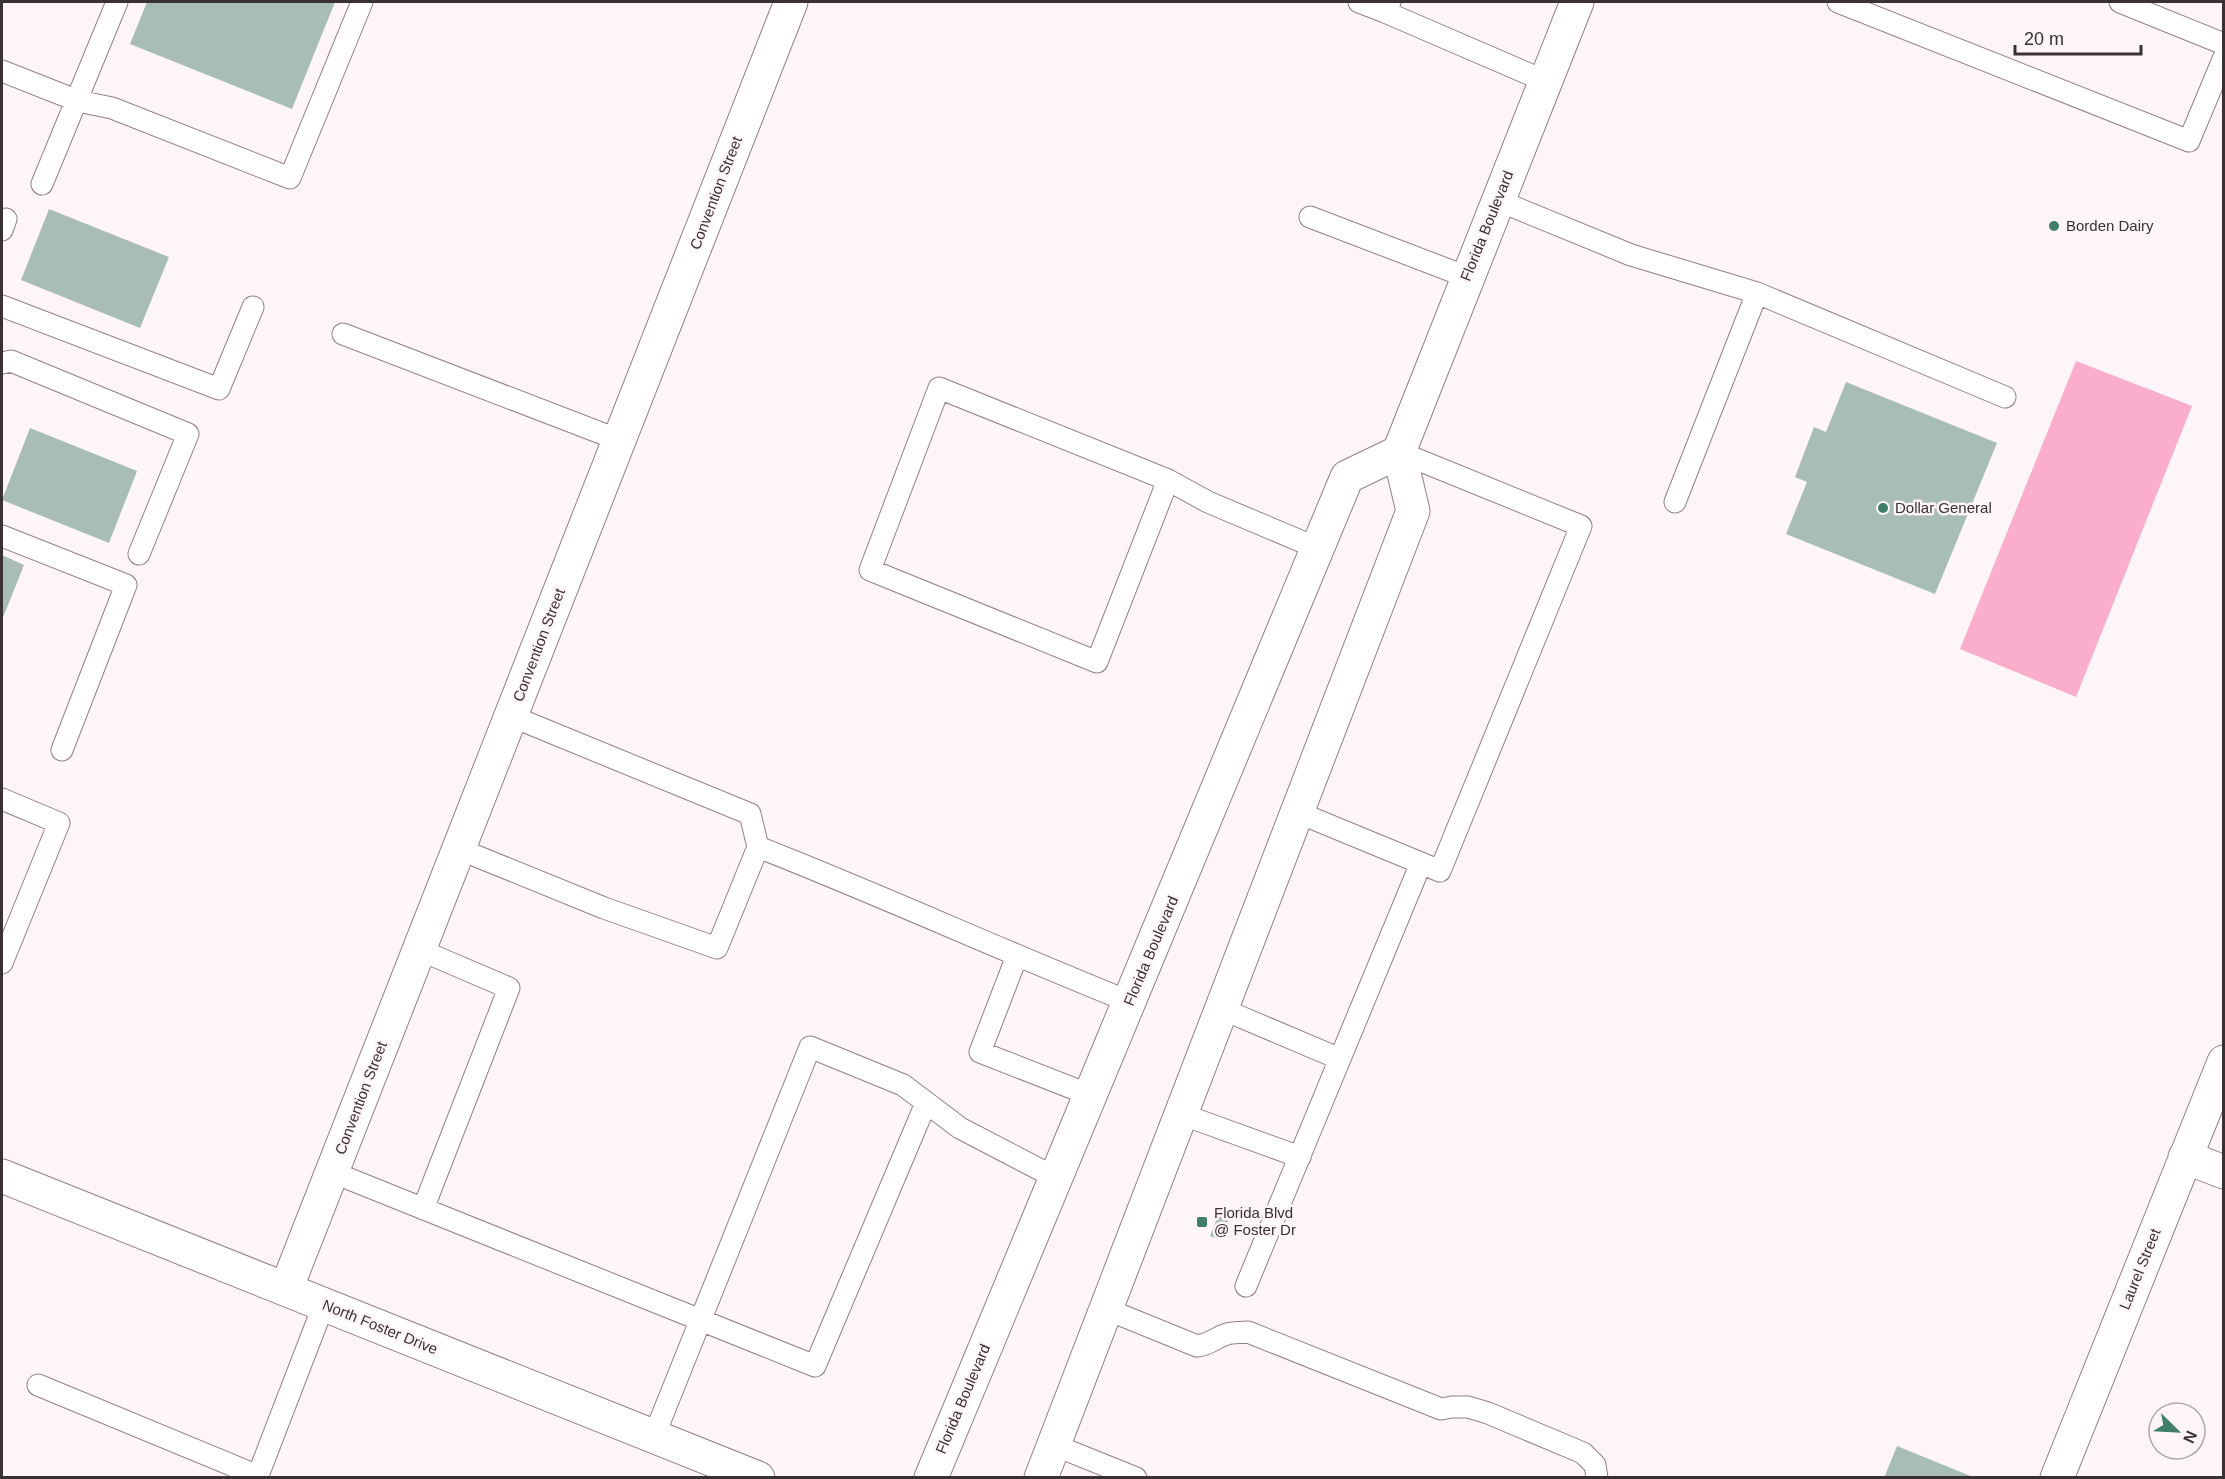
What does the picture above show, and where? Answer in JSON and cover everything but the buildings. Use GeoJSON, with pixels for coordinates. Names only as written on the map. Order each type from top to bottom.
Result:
{"type":"FeatureCollection","features":[{"type":"Feature","properties":{"kind":"main road","name":"Convention Street"},"geometry":{"type":"LineString","coordinates":[[286,1289],[791,2]]}},
{"type":"Feature","properties":{"kind":"main road","name":"Florida Boulevard"},"geometry":{"type":"LineString","coordinates":[[931,1478],[1347,477],[1399,452],[1577,2]]}},
{"type":"Feature","properties":{"kind":"main road"},"geometry":{"type":"LineString","coordinates":[[1041,1478],[1413,511],[1399,452]]}},
{"type":"Feature","properties":{"kind":"main road","name":"Laurel Street"},"geometry":{"type":"LineString","coordinates":[[2057,1478],[2223,1062]]}},
{"type":"Feature","properties":{"kind":"main road"},"geometry":{"type":"LineString","coordinates":[[2185,1157],[2223,1172]]}},
{"type":"Feature","properties":{"kind":"main road","name":"North Foster Drive"},"geometry":{"type":"LineString","coordinates":[[2,1176],[758,1478]]}},
{"type":"Feature","properties":{"kind":"lane"},"geometry":{"type":"LineString","coordinates":[[42,184],[117,2]]}},
{"type":"Feature","properties":{"kind":"lane"},"geometry":{"type":"LineString","coordinates":[[2,71],[78,100],[112,108],[290,178],[362,2]]}},
{"type":"Feature","properties":{"kind":"lane"},"geometry":{"type":"LineString","coordinates":[[1359,2],[1387,7],[1545,81]]}},
{"type":"Feature","properties":{"kind":"lane"},"geometry":{"type":"LineString","coordinates":[[1838,2],[2189,141],[2223,57]]}},
{"type":"Feature","properties":{"kind":"lane"},"geometry":{"type":"LineString","coordinates":[[2120,2],[2223,44]]}},
{"type":"Feature","properties":{"kind":"lane"},"geometry":{"type":"LineString","coordinates":[[1497,200],[1631,255],[1757,293],[2005,397]]}},
{"type":"Feature","properties":{"kind":"lane"},"geometry":{"type":"LineString","coordinates":[[1310,217],[1467,277]]}},
{"type":"Feature","properties":{"kind":"lane"},"geometry":{"type":"LineString","coordinates":[[1675,502],[1757,293]]}},
{"type":"Feature","properties":{"kind":"lane"},"geometry":{"type":"LineString","coordinates":[[2,306],[219,389],[253,307]]}},
{"type":"Feature","properties":{"kind":"lane"},"geometry":{"type":"LineString","coordinates":[[343,334],[619,440]]}},
{"type":"Feature","properties":{"kind":"lane"},"geometry":{"type":"LineString","coordinates":[[2,363],[11,361],[188,434],[139,554]]}},
{"type":"Feature","properties":{"kind":"lane"},"geometry":{"type":"LineString","coordinates":[[1168,480],[1097,662],[870,570],[939,388],[1168,480],[1208,502],[1317,548]]}},
{"type":"Feature","properties":{"kind":"lane"},"geometry":{"type":"LineString","coordinates":[[1297,812],[1440,871],[1581,526],[1399,452]]}},
{"type":"Feature","properties":{"kind":"lane"},"geometry":{"type":"LineString","coordinates":[[2,536],[126,585],[62,750]]}},
{"type":"Feature","properties":{"kind":"lane"},"geometry":{"type":"LineString","coordinates":[[459,849],[603,908],[717,948],[758,847],[750,814],[511,717]]}},
{"type":"Feature","properties":{"kind":"lane"},"geometry":{"type":"LineString","coordinates":[[2,799],[59,823],[2,963]]}},
{"type":"Feature","properties":{"kind":"lane"},"geometry":{"type":"LineString","coordinates":[[758,847],[862,888],[1017,956],[1130,1002]]}},
{"type":"Feature","properties":{"kind":"lane"},"geometry":{"type":"LineString","coordinates":[[1246,1286],[1422,863]]}},
{"type":"Feature","properties":{"kind":"lane"},"geometry":{"type":"LineString","coordinates":[[420,950],[509,988],[423,1209]]}},
{"type":"Feature","properties":{"kind":"lane"},"geometry":{"type":"LineString","coordinates":[[1017,956],[980,1052],[1090,1095]]}},
{"type":"Feature","properties":{"kind":"lane"},"geometry":{"type":"LineString","coordinates":[[1222,1009],[1340,1059]]}},
{"type":"Feature","properties":{"kind":"lane"},"geometry":{"type":"LineString","coordinates":[[654,1436],[810,1047],[903,1085],[960,1128],[1056,1178]]}},
{"type":"Feature","properties":{"kind":"lane"},"geometry":{"type":"LineString","coordinates":[[332,1172],[815,1366],[926,1103]]}},
{"type":"Feature","properties":{"kind":"lane"},"geometry":{"type":"LineString","coordinates":[[1181,1114],[1300,1157]]}},
{"type":"Feature","properties":{"kind":"lane"},"geometry":{"type":"LineString","coordinates":[[38,1385],[257,1477],[324,1304]]}},
{"type":"Feature","properties":{"kind":"lane"},"geometry":{"type":"LineString","coordinates":[[1106,1309],[1197,1346],[1209,1345],[1228,1334],[1248,1332],[1441,1409],[1468,1407],[1488,1413],[1583,1454],[1595,1465],[1597,1478]]}},
{"type":"Feature","properties":{"kind":"lane"},"geometry":{"type":"LineString","coordinates":[[1054,1445],[1136,1478]]}},
{"type":"Feature","properties":{"kind":"shaded area"},"geometry":{"type":"Polygon","coordinates":[[[2076,361],[2192,406],[2076,697],[1960,649],[2076,361]]]}},
{"type":"Feature","properties":{"kind":"place","name":"Borden Dairy"},"geometry":{"type":"Point","coordinates":[2054,226]}},
{"type":"Feature","properties":{"kind":"place","name":"Dollar General"},"geometry":{"type":"Point","coordinates":[1883,508]}},
{"type":"Feature","properties":{"kind":"place","name":"Florida Blvd @ Foster Dr"},"geometry":{"type":"Point","coordinates":[1202,1222]}}]}
